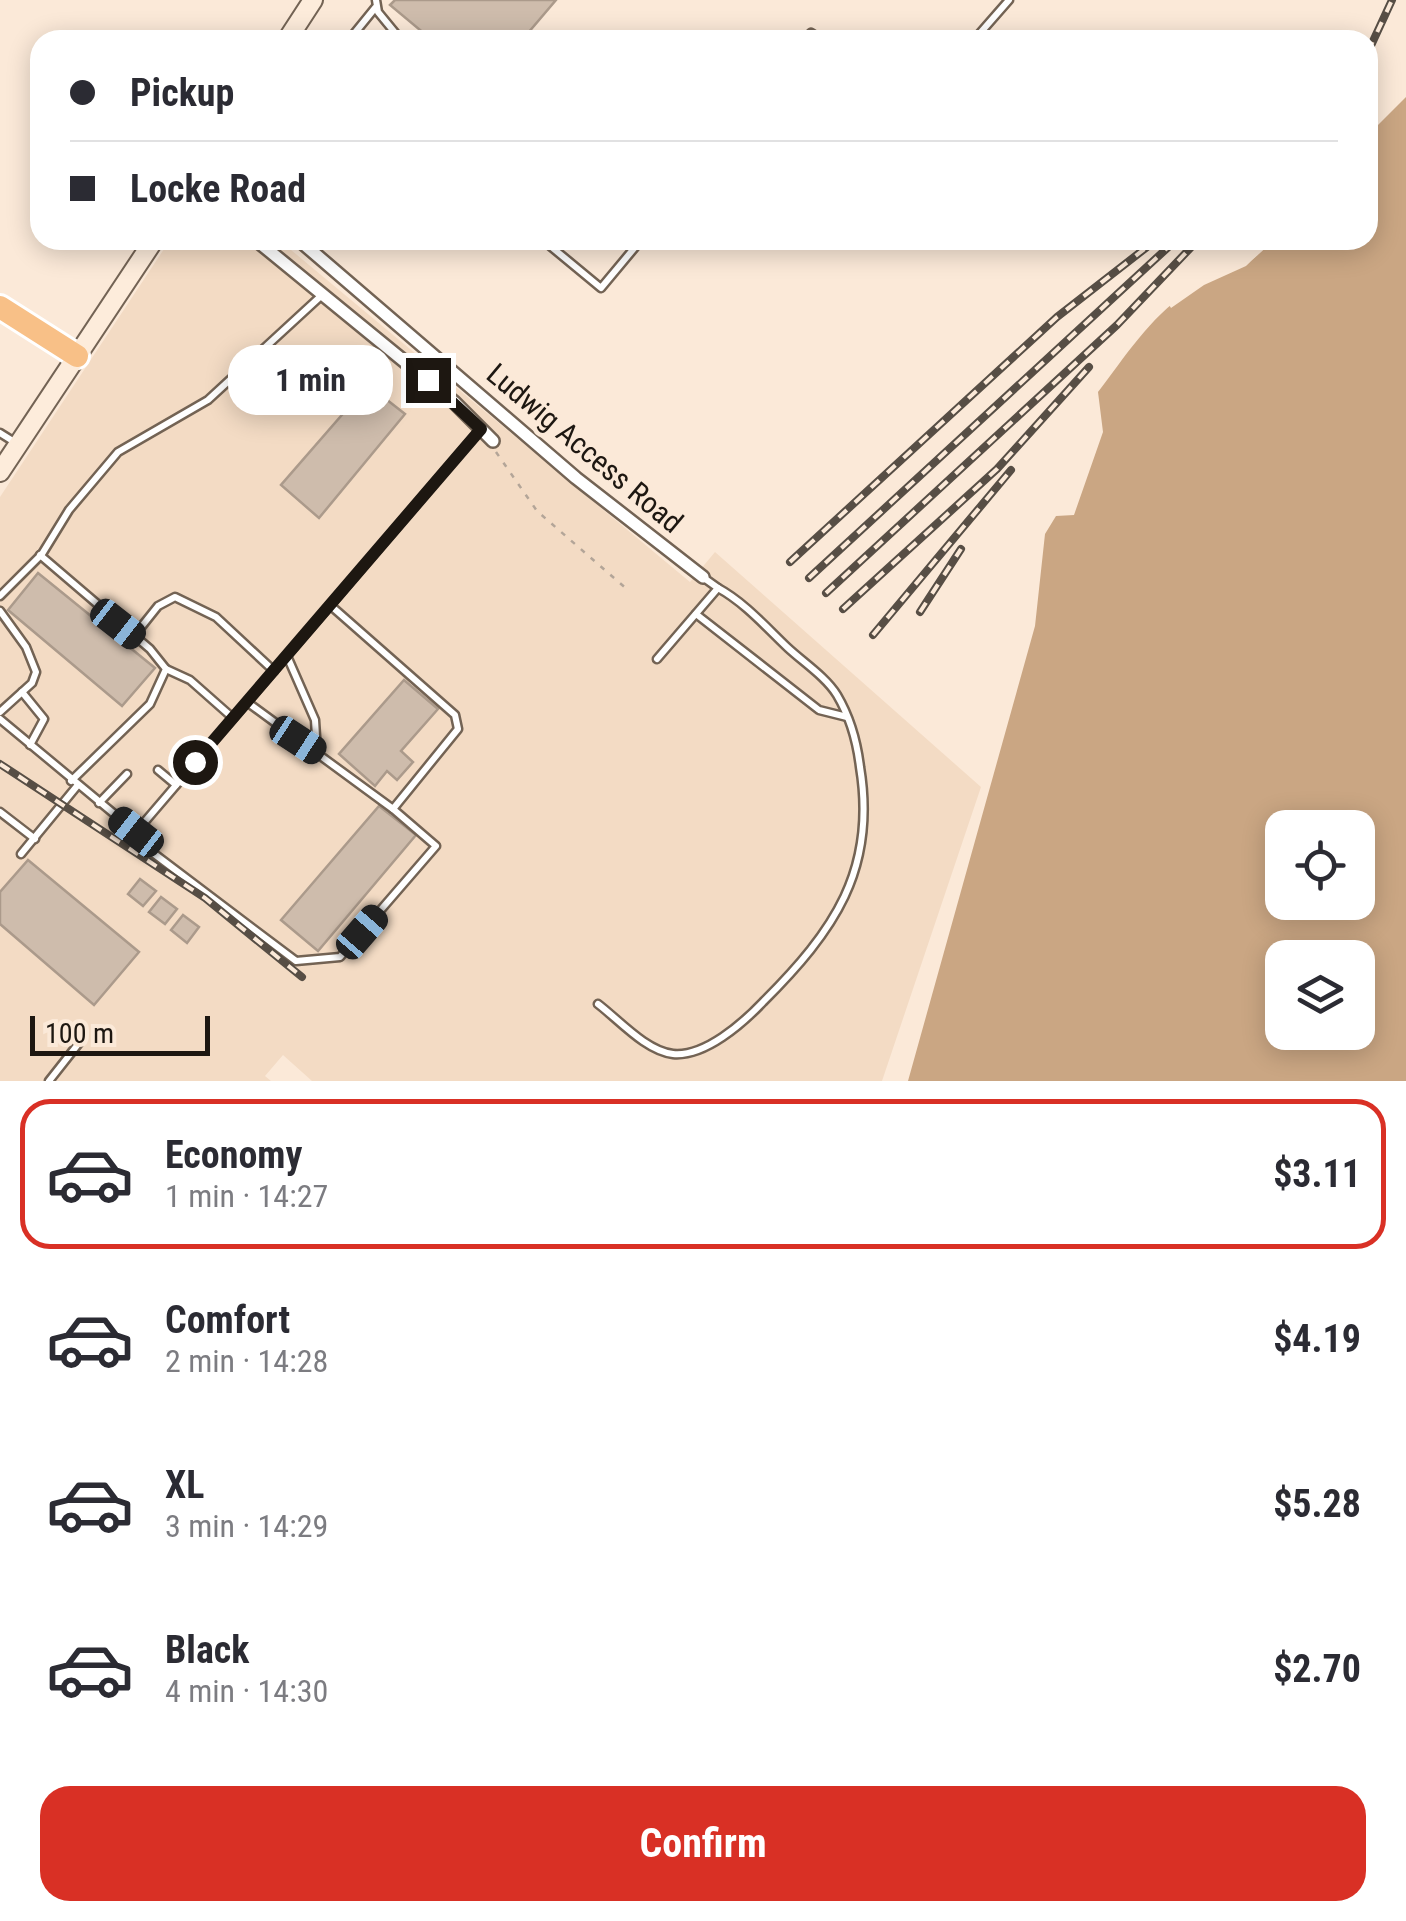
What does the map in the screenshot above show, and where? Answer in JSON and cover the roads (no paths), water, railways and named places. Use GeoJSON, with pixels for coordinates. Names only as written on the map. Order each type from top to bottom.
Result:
{"type":"FeatureCollection","features":[{"type":"Feature","properties":{"kind":"highway"},"geometry":{"type":"LineString","coordinates":[[0,307],[77,356]]}},
{"type":"Feature","properties":{"kind":"main road"},"geometry":{"type":"LineString","coordinates":[[297,30],[314,0]]}},
{"type":"Feature","properties":{"kind":"main road"},"geometry":{"type":"LineString","coordinates":[[0,472],[147,250]]}},
{"type":"Feature","properties":{"kind":"street"},"geometry":{"type":"LineString","coordinates":[[268,250],[493,441]]}},
{"type":"Feature","properties":{"kind":"street","name":"Ludwig Access Road"},"geometry":{"type":"LineString","coordinates":[[311,250],[576,478],[703,577]]}},
{"type":"Feature","properties":{"kind":"lane"},"geometry":{"type":"LineString","coordinates":[[983,30],[1010,0]]}},
{"type":"Feature","properties":{"kind":"lane"},"geometry":{"type":"LineString","coordinates":[[356,30],[376,4],[394,30]]}},
{"type":"Feature","properties":{"kind":"lane"},"geometry":{"type":"LineString","coordinates":[[555,250],[601,288],[633,250]]}},
{"type":"Feature","properties":{"kind":"lane"},"geometry":{"type":"LineString","coordinates":[[0,596],[40,555],[69,510],[118,452],[208,400],[306,305],[323,294]]}},
{"type":"Feature","properties":{"kind":"lane"},"geometry":{"type":"LineString","coordinates":[[136,832],[481,429]]}},
{"type":"Feature","properties":{"kind":"lane"},"geometry":{"type":"LineString","coordinates":[[0,433],[18,444]]}},
{"type":"Feature","properties":{"kind":"lane"},"geometry":{"type":"LineString","coordinates":[[40,555],[162,660],[166,670],[190,680],[234,718]]}},
{"type":"Feature","properties":{"kind":"lane"},"geometry":{"type":"LineString","coordinates":[[598,1004],[659,1050],[688,1054],[705,1047],[750,1014],[782,983],[839,909],[857,873],[864,828],[863,784],[848,718],[835,691],[703,577]]}},
{"type":"Feature","properties":{"kind":"lane"},"geometry":{"type":"LineString","coordinates":[[657,659],[718,588]]}},
{"type":"Feature","properties":{"kind":"lane"},"geometry":{"type":"LineString","coordinates":[[134,636],[158,606],[175,596],[216,617],[274,671]]}},
{"type":"Feature","properties":{"kind":"lane"},"geometry":{"type":"LineString","coordinates":[[330,606],[455,715],[458,729],[393,809]]}},
{"type":"Feature","properties":{"kind":"lane"},"geometry":{"type":"LineString","coordinates":[[0,611],[35,662],[32,683],[0,715],[30,746],[136,832],[153,852],[296,961],[340,957],[436,846],[393,809],[247,702]]}},
{"type":"Feature","properties":{"kind":"lane"},"geometry":{"type":"LineString","coordinates":[[696,614],[820,710],[848,718]]}},
{"type":"Feature","properties":{"kind":"lane"},"geometry":{"type":"LineString","coordinates":[[287,656],[315,720],[318,754]]}},
{"type":"Feature","properties":{"kind":"lane"},"geometry":{"type":"LineString","coordinates":[[20,854],[74,784],[150,704],[166,670]]}},
{"type":"Feature","properties":{"kind":"lane"},"geometry":{"type":"LineString","coordinates":[[22,692],[44,719],[30,746]]}},
{"type":"Feature","properties":{"kind":"lane"},"geometry":{"type":"LineString","coordinates":[[158,770],[176,785]]}},
{"type":"Feature","properties":{"kind":"lane"},"geometry":{"type":"LineString","coordinates":[[98,803],[127,774]]}},
{"type":"Feature","properties":{"kind":"lane"},"geometry":{"type":"LineString","coordinates":[[0,812],[35,839]]}},
{"type":"Feature","properties":{"kind":"lane"},"geometry":{"type":"LineString","coordinates":[[49,1081],[79,1043]]}},
{"type":"Feature","properties":{"kind":"railway"},"geometry":{"type":"LineString","coordinates":[[1378,30],[1392,0]]}},
{"type":"Feature","properties":{"kind":"railway"},"geometry":{"type":"LineString","coordinates":[[790,562],[1057,317],[1143,250]]}},
{"type":"Feature","properties":{"kind":"railway"},"geometry":{"type":"LineString","coordinates":[[809,578],[1165,250]]}},
{"type":"Feature","properties":{"kind":"railway"},"geometry":{"type":"LineString","coordinates":[[826,593],[1117,325],[1188,250]]}},
{"type":"Feature","properties":{"kind":"railway"},"geometry":{"type":"LineString","coordinates":[[843,609],[997,469],[1089,367]]}},
{"type":"Feature","properties":{"kind":"railway"},"geometry":{"type":"LineString","coordinates":[[873,635],[1011,470]]}},
{"type":"Feature","properties":{"kind":"railway"},"geometry":{"type":"LineString","coordinates":[[920,612],[961,549]]}},
{"type":"Feature","properties":{"kind":"railway"},"geometry":{"type":"LineString","coordinates":[[0,764],[205,898],[302,977]]}}]}
